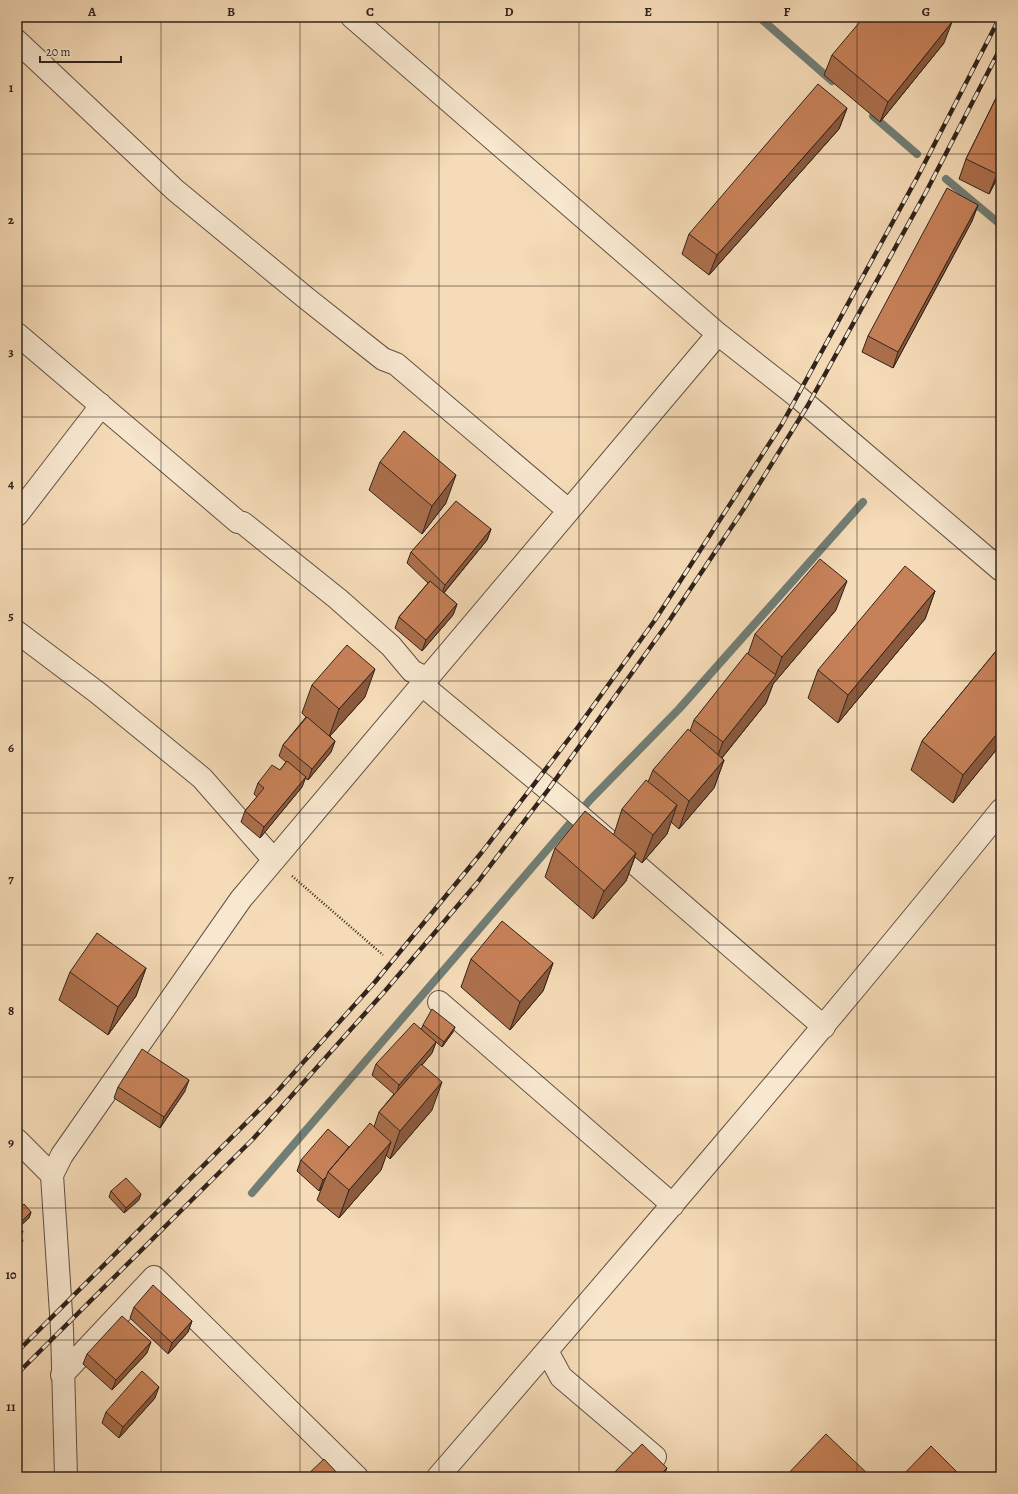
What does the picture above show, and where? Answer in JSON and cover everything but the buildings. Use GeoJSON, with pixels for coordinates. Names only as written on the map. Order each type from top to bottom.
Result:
{"type":"FeatureCollection","features":[{"type":"Feature","properties":{"kind":"street"},"geometry":{"type":"LineString","coordinates":[[352,17],[718,334],[798,397],[1001,570]]}},
{"type":"Feature","properties":{"kind":"street"},"geometry":{"type":"LineString","coordinates":[[17,41],[175,190],[353,336],[383,359],[396,364],[568,510]]}},
{"type":"Feature","properties":{"kind":"street"},"geometry":{"type":"LineString","coordinates":[[17,334],[238,522],[243,523],[338,599],[391,646],[412,671],[824,1027]]}},
{"type":"Feature","properties":{"kind":"street"},"geometry":{"type":"LineString","coordinates":[[66,1477],[62,1375],[62,1330],[52,1175],[62,1155],[236,905],[718,334]]}},
{"type":"Feature","properties":{"kind":"street"},"geometry":{"type":"LineString","coordinates":[[17,515],[94,415],[100,404]]}},
{"type":"Feature","properties":{"kind":"street"},"geometry":{"type":"LineString","coordinates":[[17,632],[98,693],[202,778],[274,860]]}},
{"type":"Feature","properties":{"kind":"street"},"geometry":{"type":"LineString","coordinates":[[438,1477],[673,1205],[824,1027],[1001,810]]}},
{"type":"Feature","properties":{"kind":"street"},"geometry":{"type":"LineString","coordinates":[[439,1002],[673,1205]]}},
{"type":"Feature","properties":{"kind":"street"},"geometry":{"type":"LineString","coordinates":[[17,1140],[52,1175]]}},
{"type":"Feature","properties":{"kind":"street"},"geometry":{"type":"LineString","coordinates":[[62,1375],[154,1277],[358,1477]]}},
{"type":"Feature","properties":{"kind":"street"},"geometry":{"type":"LineString","coordinates":[[547,1350],[561,1377],[655,1457]]}},
{"type":"Feature","properties":{"kind":"path"},"geometry":{"type":"LineString","coordinates":[[274,860],[383,955]]}},
{"type":"Feature","properties":{"kind":"waterway"},"geometry":{"type":"LineString","coordinates":[[759,17],[832,81]]}},
{"type":"Feature","properties":{"kind":"waterway"},"geometry":{"type":"LineString","coordinates":[[873,116],[917,154]]}},
{"type":"Feature","properties":{"kind":"waterway"},"geometry":{"type":"LineString","coordinates":[[946,179],[1001,225]]}},
{"type":"Feature","properties":{"kind":"waterway"},"geometry":{"type":"LineString","coordinates":[[252,1193],[590,800],[679,709],[863,502]]}},
{"type":"Feature","properties":{"kind":"railway"},"geometry":{"type":"LineString","coordinates":[[17,1352],[274,1095],[375,982],[482,852],[578,727],[655,620],[782,424],[918,176],[1000,17]]}},
{"type":"Feature","properties":{"kind":"railway"},"geometry":{"type":"LineString","coordinates":[[17,1374],[253,1139],[385,991],[477,883],[548,790],[667,624],[745,507],[808,405],[926,192],[1001,47]]}}]}
